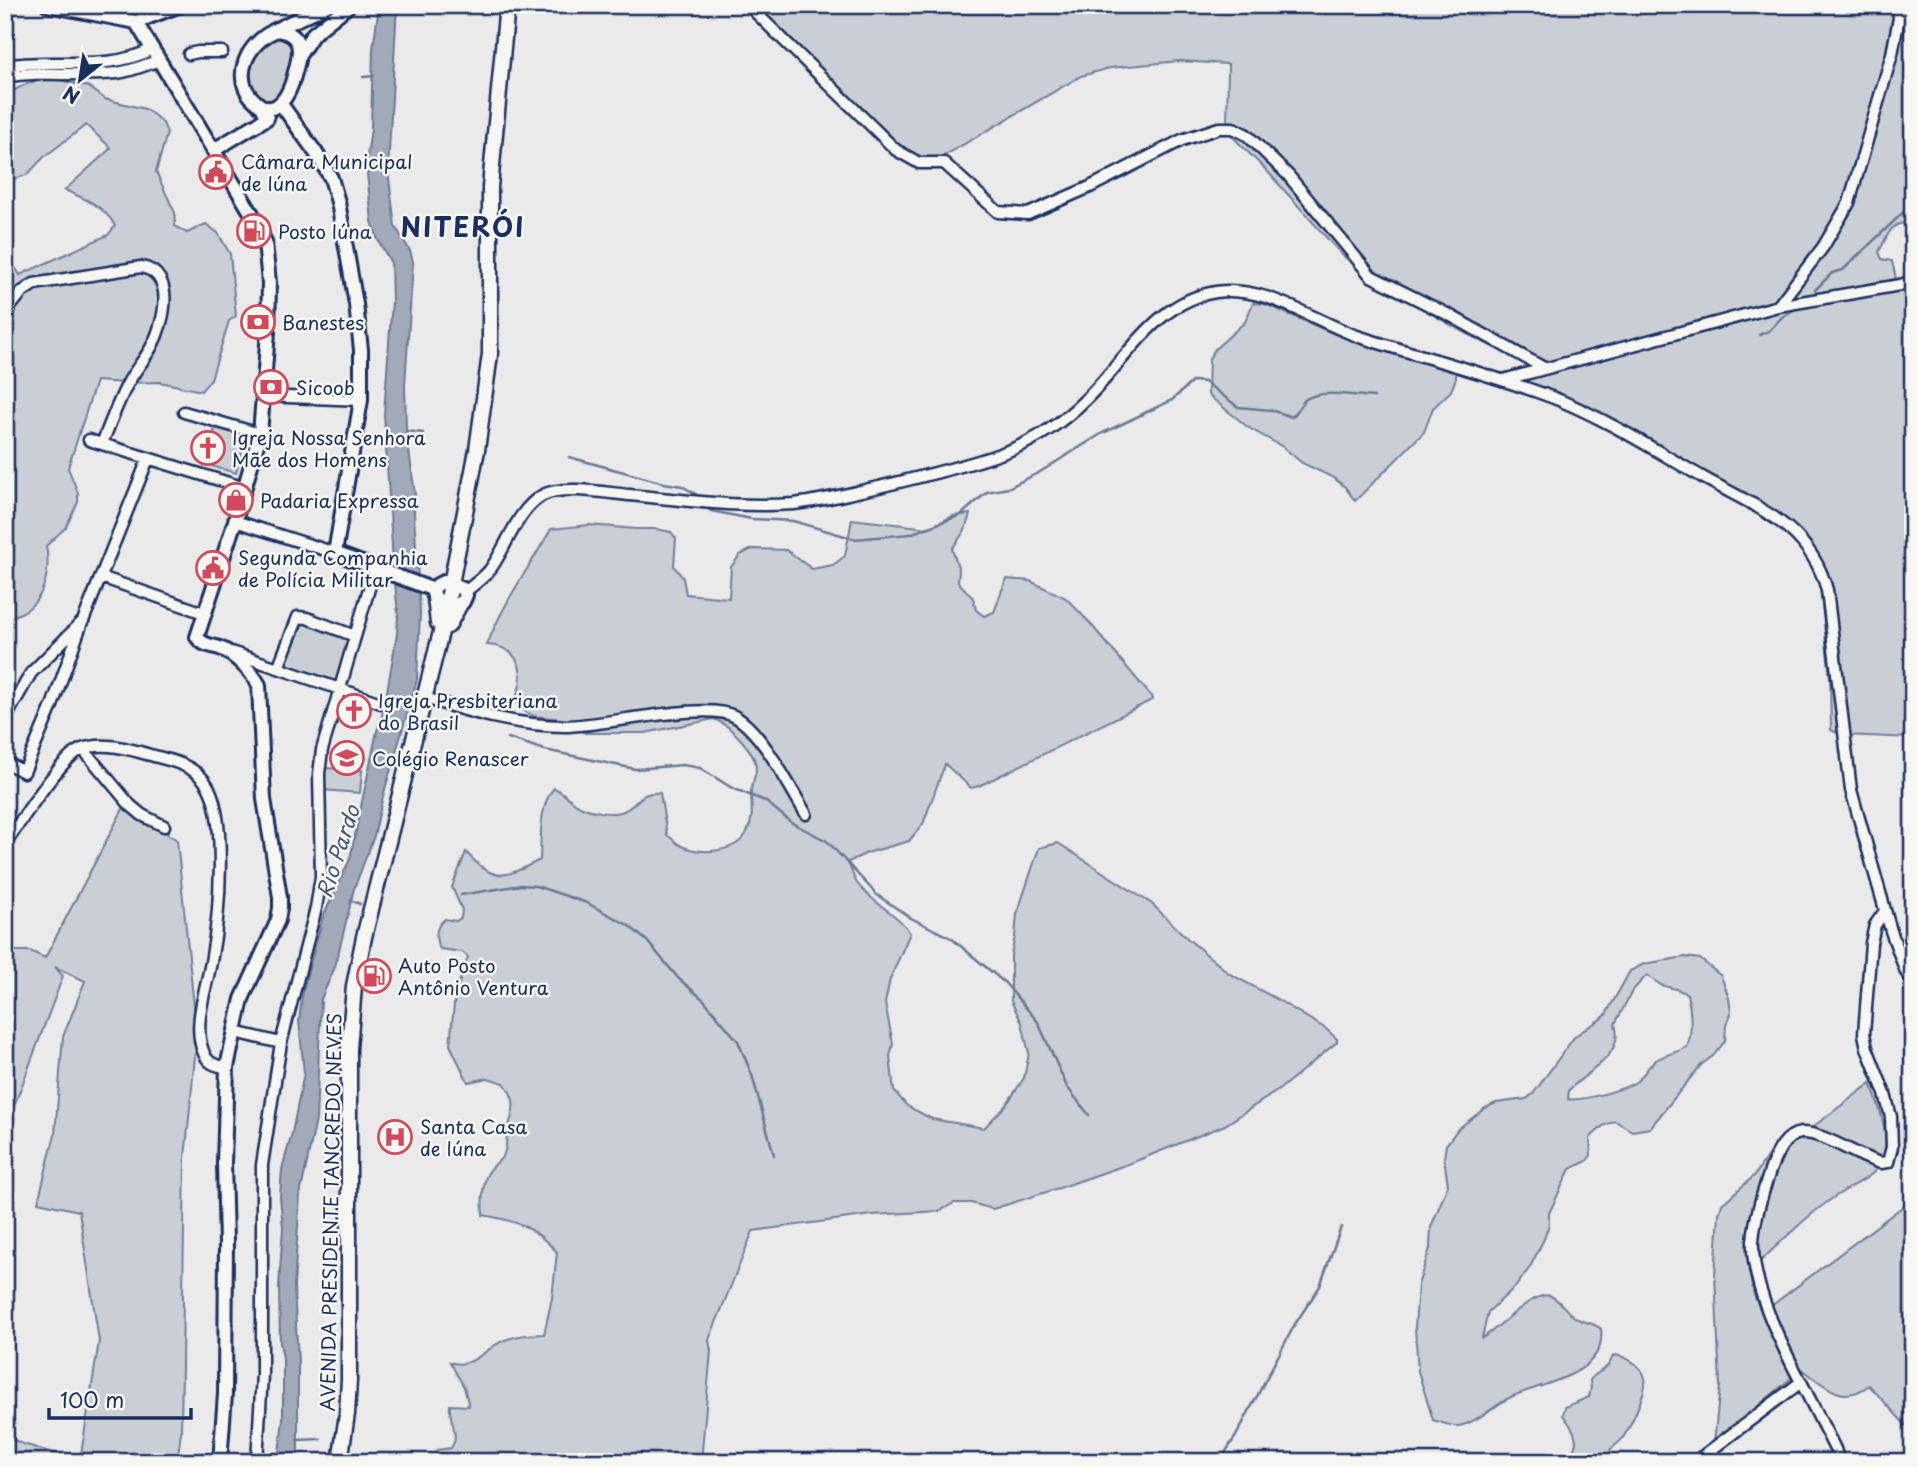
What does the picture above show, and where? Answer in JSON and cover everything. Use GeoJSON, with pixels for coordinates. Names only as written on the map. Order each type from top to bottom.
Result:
{"type":"FeatureCollection","features":[{"type":"Feature","properties":{"kind":"main road"},"geometry":{"type":"LineString","coordinates":[[436,649],[445,594],[477,450],[490,354],[491,187],[506,5]]}},
{"type":"Feature","properties":{"kind":"main road"},"geometry":{"type":"LineString","coordinates":[[436,649],[438,615],[445,594]]}},
{"type":"Feature","properties":{"kind":"main road","name":"AVENIDA PRESIDENTE TANCREDO NEVES"},"geometry":{"type":"LineString","coordinates":[[340,1462],[349,1380],[349,1049],[353,996],[363,937],[436,649]]}},
{"type":"Feature","properties":{"kind":"street"},"geometry":{"type":"LineString","coordinates":[[48,5],[136,22],[180,5]]}},
{"type":"Feature","properties":{"kind":"street"},"geometry":{"type":"LineString","coordinates":[[327,5],[305,10],[252,47],[244,67],[246,88],[254,101],[262,106],[281,104],[289,93],[300,54],[313,34],[349,5]]}},
{"type":"Feature","properties":{"kind":"street"},"geometry":{"type":"LineString","coordinates":[[748,5],[896,150],[919,163],[944,163],[998,212],[1028,214],[1090,187],[1182,140],[1219,128],[1233,128],[1247,135],[1288,175],[1371,276],[1451,316],[1544,368]]}},
{"type":"Feature","properties":{"kind":"street"},"geometry":{"type":"LineString","coordinates":[[1778,306],[1823,247],[1849,203],[1892,54],[1899,18],[1898,5]]}},
{"type":"Feature","properties":{"kind":"street"},"geometry":{"type":"LineString","coordinates":[[136,22],[255,219],[265,242],[269,283],[260,434],[235,521],[197,634],[198,640],[202,644],[381,703]]}},
{"type":"Feature","properties":{"kind":"street"},"geometry":{"type":"LineString","coordinates":[[269,33],[277,30],[289,33],[298,42],[300,54]]}},
{"type":"Feature","properties":{"kind":"street"},"geometry":{"type":"LineString","coordinates":[[5,66],[43,62],[118,61],[136,57],[152,49]]}},
{"type":"Feature","properties":{"kind":"street"},"geometry":{"type":"LineString","coordinates":[[189,54],[222,52]]}},
{"type":"Feature","properties":{"kind":"street"},"geometry":{"type":"LineString","coordinates":[[5,77],[37,73],[110,73],[134,69],[159,60]]}},
{"type":"Feature","properties":{"kind":"street"},"geometry":{"type":"LineString","coordinates":[[281,104],[331,178],[356,304],[361,351],[361,400],[335,553]]}},
{"type":"Feature","properties":{"kind":"street"},"geometry":{"type":"LineString","coordinates":[[214,150],[267,118],[262,106]]}},
{"type":"Feature","properties":{"kind":"street"},"geometry":{"type":"LineString","coordinates":[[5,313],[22,292],[34,284],[141,267],[158,275],[164,287],[160,326],[151,346],[129,380],[102,444]]}},
{"type":"Feature","properties":{"kind":"street"},"geometry":{"type":"LineString","coordinates":[[1503,380],[1778,306],[1913,281]]}},
{"type":"Feature","properties":{"kind":"street"},"geometry":{"type":"LineString","coordinates":[[235,521],[335,553],[445,594],[488,572],[524,513],[545,495],[578,491],[691,500],[795,504],[948,470],[1003,453],[1038,436],[1076,408],[1145,332],[1173,308],[1196,297],[1216,292],[1250,293],[1286,305],[1341,330],[1503,380],[1560,401],[1608,423],[1776,518],[1794,533],[1822,569],[1827,590],[1852,790],[1885,911],[1906,972],[1913,982]]}},
{"type":"Feature","properties":{"kind":"street"},"geometry":{"type":"LineString","coordinates":[[263,396],[361,400]]}},
{"type":"Feature","properties":{"kind":"street"},"geometry":{"type":"LineString","coordinates":[[184,412],[260,434]]}},
{"type":"Feature","properties":{"kind":"street"},"geometry":{"type":"LineString","coordinates":[[89,440],[245,488]]}},
{"type":"Feature","properties":{"kind":"street"},"geometry":{"type":"LineString","coordinates":[[5,762],[24,772],[148,459]]}},
{"type":"Feature","properties":{"kind":"street"},"geometry":{"type":"LineString","coordinates":[[257,1462],[261,1374],[262,1165],[281,1043],[317,908],[321,877],[319,762],[376,568]]}},
{"type":"Feature","properties":{"kind":"street"},"geometry":{"type":"LineString","coordinates":[[101,577],[204,612]]}},
{"type":"Feature","properties":{"kind":"street"},"geometry":{"type":"LineString","coordinates":[[278,668],[298,617],[355,636]]}},
{"type":"Feature","properties":{"kind":"street"},"geometry":{"type":"LineString","coordinates":[[5,719],[31,673],[83,621]]}},
{"type":"Feature","properties":{"kind":"street"},"geometry":{"type":"LineString","coordinates":[[220,1462],[225,1394],[224,1164],[227,1067],[242,999],[278,920],[280,897],[264,799],[259,685],[248,671],[223,650]]}},
{"type":"Feature","properties":{"kind":"street"},"geometry":{"type":"LineString","coordinates":[[425,698],[495,717],[563,726],[594,725],[691,712],[721,712],[732,715],[760,741],[806,814]]}},
{"type":"Feature","properties":{"kind":"street"},"geometry":{"type":"LineString","coordinates":[[5,844],[57,773],[83,749],[114,747],[170,760],[196,772],[209,788],[215,806],[220,856],[213,955],[200,1028],[202,1050],[216,1066],[227,1067]]}},
{"type":"Feature","properties":{"kind":"street"},"geometry":{"type":"LineString","coordinates":[[83,749],[130,805],[164,826]]}},
{"type":"Feature","properties":{"kind":"street"},"geometry":{"type":"LineString","coordinates":[[1839,1462],[1770,1315],[1760,1283],[1753,1242],[1757,1216],[1774,1161],[1783,1145],[1794,1135],[1816,1136],[1881,1163],[1890,1159],[1891,1117],[1864,1034],[1871,943],[1875,925],[1885,911]]}},
{"type":"Feature","properties":{"kind":"street"},"geometry":{"type":"LineString","coordinates":[[235,1031],[281,1043]]}},
{"type":"Feature","properties":{"kind":"street"},"geometry":{"type":"LineString","coordinates":[[1695,1462],[1801,1382]]}},
{"type":"Feature","properties":{"kind":"shaded area"},"geometry":{"type":"Polygon","coordinates":[[[742,5],[1913,5],[1913,223],[1895,226],[1879,252],[1882,259],[1892,261],[1897,283],[1913,281],[1913,738],[1842,735],[1831,730],[1830,678],[1820,587],[1809,557],[1799,544],[1769,520],[1640,444],[1564,407],[1515,391],[1512,387],[1529,369],[1528,364],[1465,333],[1374,281],[1342,255],[1268,172],[1227,131],[1228,64],[1179,61],[1110,68],[1081,76],[947,154],[916,166],[742,5]]]}},
{"type":"Feature","properties":{"kind":"shaded area"},"geometry":{"type":"Polygon","coordinates":[[[278,38],[288,42],[292,53],[280,94],[272,100],[264,99],[257,93],[252,82],[251,70],[254,57],[262,46],[278,38]]]}},
{"type":"Feature","properties":{"kind":"shaded area"},"geometry":{"type":"Polygon","coordinates":[[[52,78],[89,87],[105,99],[145,109],[163,123],[167,133],[156,172],[175,213],[175,226],[187,233],[206,224],[218,233],[230,254],[236,316],[229,321],[211,379],[201,391],[160,382],[96,381],[68,468],[78,493],[78,502],[66,527],[46,546],[46,579],[40,595],[29,608],[5,622],[5,251],[20,275],[108,235],[115,226],[100,208],[65,190],[111,148],[86,125],[44,157],[27,175],[5,182],[5,95],[28,83],[52,78]]]}},
{"type":"Feature","properties":{"kind":"shaded area"},"geometry":{"type":"Polygon","coordinates":[[[1253,303],[1265,304],[1337,335],[1456,371],[1451,391],[1433,408],[1424,432],[1355,501],[1334,478],[1302,463],[1283,447],[1249,428],[1208,395],[1209,359],[1215,349],[1245,322],[1253,303]]]}},
{"type":"Feature","properties":{"kind":"shaded area"},"geometry":{"type":"Polygon","coordinates":[[[216,426],[247,435],[236,473],[204,464],[216,426]]]}},
{"type":"Feature","properties":{"kind":"shaded area"},"geometry":{"type":"Polygon","coordinates":[[[970,514],[965,530],[952,549],[959,570],[958,582],[973,598],[976,610],[984,616],[994,612],[1007,579],[1030,581],[1066,598],[1089,622],[1152,700],[979,786],[971,788],[945,764],[923,824],[909,841],[867,853],[848,862],[863,890],[899,920],[910,933],[890,979],[885,1003],[893,1044],[890,1056],[894,1091],[907,1106],[932,1119],[984,1128],[1006,1105],[1024,1078],[1029,1053],[1022,1023],[1011,1001],[1011,955],[1017,914],[1039,848],[1058,843],[1152,904],[1230,974],[1326,1029],[1337,1042],[1280,1089],[1225,1125],[1062,1187],[993,1209],[971,1203],[954,1203],[940,1211],[872,1215],[753,1231],[709,1340],[711,1351],[701,1462],[434,1462],[437,1450],[451,1448],[454,1442],[450,1405],[469,1406],[464,1387],[450,1362],[466,1363],[510,1338],[544,1334],[552,1298],[557,1252],[524,1226],[483,1215],[486,1177],[501,1159],[506,1148],[513,1103],[504,1083],[488,1078],[468,1082],[450,1045],[455,994],[468,957],[462,952],[440,949],[436,933],[445,919],[456,921],[461,918],[462,910],[452,887],[466,852],[485,870],[501,875],[518,871],[540,860],[543,812],[554,788],[582,807],[612,813],[627,810],[642,796],[660,793],[667,835],[680,845],[697,851],[728,848],[743,838],[750,825],[751,789],[756,771],[753,756],[742,740],[714,719],[645,733],[585,733],[562,719],[527,713],[515,700],[519,690],[520,671],[514,656],[498,647],[487,645],[508,600],[551,529],[590,525],[671,532],[676,538],[674,566],[683,578],[686,594],[729,598],[731,567],[740,555],[752,549],[786,550],[812,569],[833,565],[845,556],[852,519],[928,528],[953,516],[970,514]]]}},
{"type":"Feature","properties":{"kind":"shaded area"},"geometry":{"type":"Polygon","coordinates":[[[299,621],[348,638],[336,683],[284,665],[299,621]]]}},
{"type":"Feature","properties":{"kind":"shaded area"},"geometry":{"type":"Polygon","coordinates":[[[325,768],[362,770],[360,793],[322,790],[325,768]]]}},
{"type":"Feature","properties":{"kind":"shaded area"},"geometry":{"type":"Polygon","coordinates":[[[124,807],[177,840],[197,1036],[185,1158],[181,1433],[177,1462],[5,1462],[5,1436],[80,1461],[99,1341],[79,1211],[38,1202],[55,1134],[63,1037],[85,981],[55,967],[63,976],[16,1101],[5,1120],[5,964],[15,951],[30,951],[45,958],[124,807]]]}},
{"type":"Feature","properties":{"kind":"shaded area"},"geometry":{"type":"Polygon","coordinates":[[[1685,957],[1700,959],[1721,976],[1729,998],[1731,1014],[1726,1025],[1725,1041],[1713,1056],[1701,1065],[1650,1128],[1632,1131],[1615,1121],[1603,1126],[1590,1138],[1591,1155],[1587,1161],[1570,1169],[1549,1213],[1544,1239],[1530,1267],[1516,1286],[1488,1312],[1482,1338],[1526,1304],[1544,1295],[1558,1301],[1576,1318],[1601,1329],[1600,1345],[1594,1357],[1583,1367],[1554,1382],[1511,1397],[1473,1421],[1456,1426],[1433,1420],[1418,1371],[1415,1327],[1418,1285],[1430,1248],[1431,1227],[1448,1185],[1444,1158],[1446,1145],[1458,1129],[1485,1108],[1496,1103],[1526,1099],[1533,1094],[1575,1036],[1605,1016],[1630,971],[1644,964],[1685,957]],[[1647,975],[1632,991],[1615,1024],[1617,1035],[1610,1054],[1569,1090],[1568,1099],[1592,1097],[1632,1084],[1656,1060],[1687,1047],[1691,1021],[1687,994],[1661,985],[1647,975]]]}},
{"type":"Feature","properties":{"kind":"shaded area"},"geometry":{"type":"Polygon","coordinates":[[[1871,1083],[1884,1129],[1885,1148],[1882,1163],[1868,1177],[1831,1199],[1807,1218],[1749,1272],[1760,1309],[1767,1309],[1906,1204],[1913,1218],[1913,1462],[1905,1462],[1911,1431],[1869,1385],[1851,1394],[1842,1394],[1826,1387],[1802,1369],[1714,1443],[1720,1386],[1715,1275],[1722,1204],[1755,1175],[1772,1149],[1793,1132],[1805,1133],[1871,1083]]]}},
{"type":"Feature","properties":{"kind":"shaded area"},"geometry":{"type":"Polygon","coordinates":[[[1616,1355],[1638,1366],[1645,1378],[1641,1400],[1629,1427],[1622,1439],[1610,1450],[1611,1462],[1561,1462],[1573,1451],[1576,1440],[1563,1415],[1565,1407],[1589,1397],[1590,1380],[1606,1368],[1616,1355]]]}},
{"type":"Feature","properties":{"kind":"water"},"geometry":{"type":"Polygon","coordinates":[[[379,5],[397,5],[388,170],[395,226],[410,251],[413,262],[405,385],[406,428],[415,495],[420,612],[417,680],[374,836],[354,889],[335,967],[321,999],[316,1120],[300,1195],[294,1286],[298,1362],[298,1462],[278,1462],[283,1419],[279,1286],[283,1227],[280,1197],[282,1169],[304,1073],[299,1021],[303,990],[323,917],[350,859],[384,709],[397,634],[398,614],[384,414],[392,300],[391,263],[378,240],[372,221],[366,164],[371,129],[373,49],[379,5]]]}},
{"type":"Feature","properties":{"kind":"waterway"},"geometry":{"type":"LineString","coordinates":[[363,77],[374,76]]}},
{"type":"Feature","properties":{"kind":"waterway"},"geometry":{"type":"LineString","coordinates":[[1815,290],[1832,273],[1843,270],[1913,203]]}},
{"type":"Feature","properties":{"kind":"waterway"},"geometry":{"type":"LineString","coordinates":[[1759,335],[1769,331],[1782,317],[1798,307]]}},
{"type":"Feature","properties":{"kind":"waterway"},"geometry":{"type":"LineString","coordinates":[[704,506],[711,511],[752,519],[793,521],[855,539],[910,534],[961,515],[987,492],[1008,488],[1040,472],[1101,434],[1172,400],[1193,381],[1205,382],[1238,407],[1271,410],[1292,417],[1306,399],[1320,394],[1374,397]]}},
{"type":"Feature","properties":{"kind":"waterway"},"geometry":{"type":"LineString","coordinates":[[406,431],[423,433]]}},
{"type":"Feature","properties":{"kind":"waterway"},"geometry":{"type":"LineString","coordinates":[[569,457],[682,486],[699,496]]}},
{"type":"Feature","properties":{"kind":"waterway"},"geometry":{"type":"LineString","coordinates":[[508,738],[545,750],[635,769],[683,765],[700,768],[732,788],[765,801],[792,823],[827,841],[877,895],[911,918],[951,938],[1005,983],[1038,1022],[1067,1087],[1089,1115]]}},
{"type":"Feature","properties":{"kind":"waterway"},"geometry":{"type":"LineString","coordinates":[[461,895],[521,885],[536,886],[587,903],[628,925],[647,941],[679,979],[704,1000],[738,1041],[752,1075],[774,1155]]}},
{"type":"Feature","properties":{"kind":"waterway"},"geometry":{"type":"LineString","coordinates":[[350,900],[360,904]]}},
{"type":"Feature","properties":{"kind":"waterway"},"geometry":{"type":"LineString","coordinates":[[1219,1462],[1236,1436],[1295,1324],[1320,1286],[1341,1227]]}},
{"type":"Feature","properties":{"kind":"waterway"},"geometry":{"type":"LineString","coordinates":[[297,1440],[321,1439]]}},
{"type":"Feature","properties":{"kind":"place","name":"Câmara Municipal de Iúna"},"geometry":{"type":"Point","coordinates":[216,172]}},
{"type":"Feature","properties":{"kind":"place","name":"Posto Iúna"},"geometry":{"type":"Point","coordinates":[254,231]}},
{"type":"Feature","properties":{"kind":"place","name":"Banestes"},"geometry":{"type":"Point","coordinates":[258,322]}},
{"type":"Feature","properties":{"kind":"place","name":"Sicoob"},"geometry":{"type":"Point","coordinates":[271,387]}},
{"type":"Feature","properties":{"kind":"place","name":"Igreja Nossa Senhora Mãe dos Homens"},"geometry":{"type":"Point","coordinates":[208,448]}},
{"type":"Feature","properties":{"kind":"place","name":"Padaria Expressa"},"geometry":{"type":"Point","coordinates":[236,500]}},
{"type":"Feature","properties":{"kind":"place","name":"Segunda Companhia de Polícia Militar"},"geometry":{"type":"Point","coordinates":[213,568]}},
{"type":"Feature","properties":{"kind":"place","name":"Igreja Presbiteriana do Brasil"},"geometry":{"type":"Point","coordinates":[354,711]}},
{"type":"Feature","properties":{"kind":"place","name":"Colégio Renascer"},"geometry":{"type":"Point","coordinates":[347,758]}},
{"type":"Feature","properties":{"kind":"place","name":"Auto Posto Antônio Ventura"},"geometry":{"type":"Point","coordinates":[374,976]}},
{"type":"Feature","properties":{"kind":"place","name":"Santa Casa de Iúna"},"geometry":{"type":"Point","coordinates":[395,1137]}},
{"type":"Feature","properties":{"kind":"district","name":"NITERÓI"},"geometry":{"type":"Point","coordinates":[463,226]}},
{"type":"Feature","properties":{"kind":"water label","name":"Rio Pardo"},"geometry":{"type":"Point","coordinates":[337,851]}}]}
